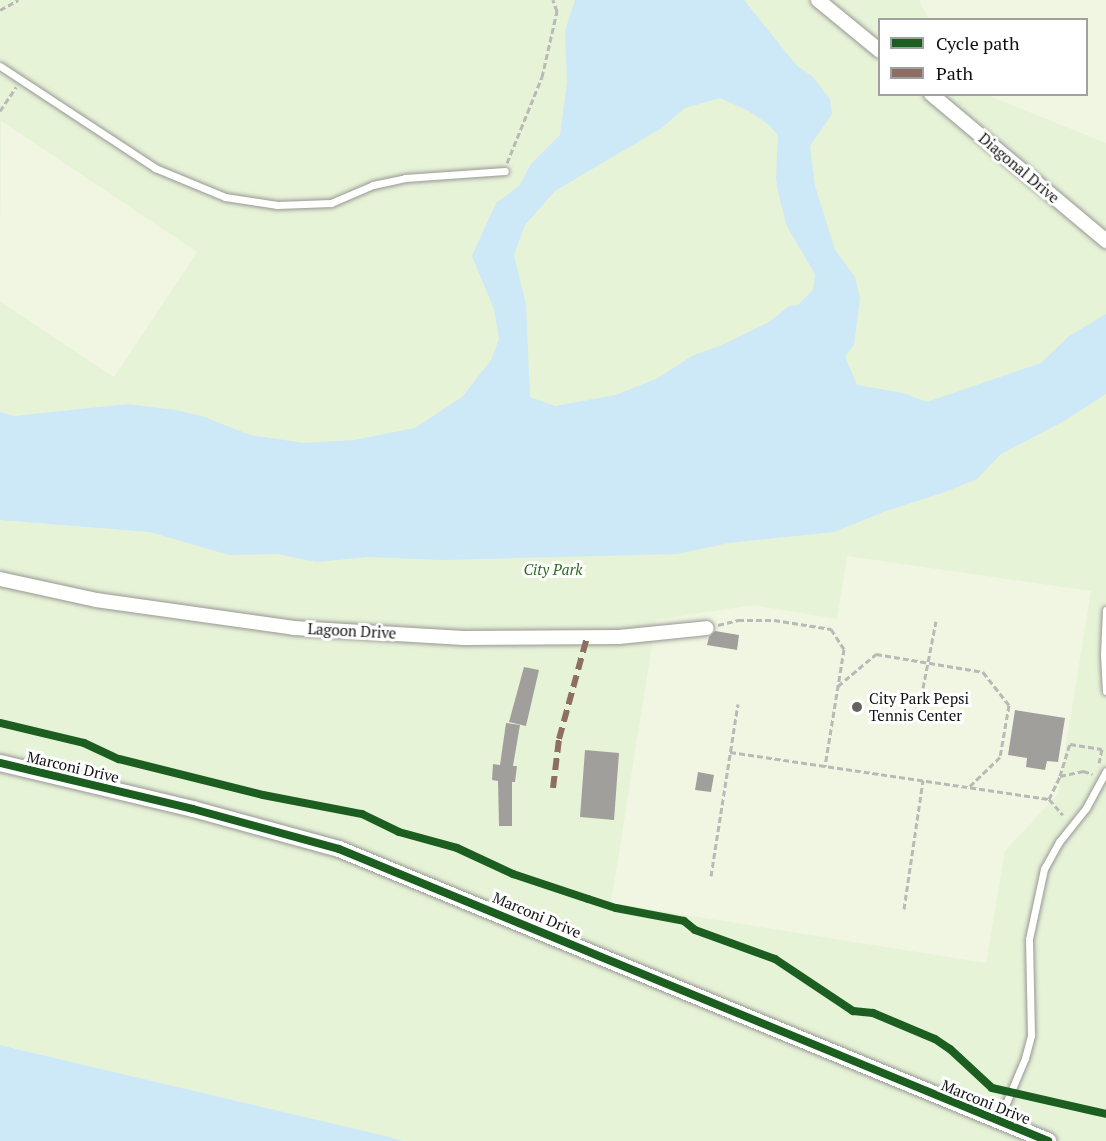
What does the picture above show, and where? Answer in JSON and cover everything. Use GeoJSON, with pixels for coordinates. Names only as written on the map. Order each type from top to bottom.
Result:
{"type":"FeatureCollection","features":[{"type":"Feature","properties":{"kind":"street"},"geometry":{"type":"LineString","coordinates":[[818,0],[878,50]]}},
{"type":"Feature","properties":{"kind":"street","name":"Diagonal Drive"},"geometry":{"type":"LineString","coordinates":[[933,96],[1106,241]]}},
{"type":"Feature","properties":{"kind":"street","name":"Lagoon Drive"},"geometry":{"type":"LineString","coordinates":[[0,579],[96,600],[294,628],[464,638],[620,637],[707,628]]}},
{"type":"Feature","properties":{"kind":"street","name":"Marconi Drive"},"geometry":{"type":"LineString","coordinates":[[0,763],[193,809],[339,849],[1048,1141]]}},
{"type":"Feature","properties":{"kind":"lane"},"geometry":{"type":"LineString","coordinates":[[0,66],[155,168],[225,196],[277,205],[331,203],[373,185],[405,178],[505,171]]}},
{"type":"Feature","properties":{"kind":"lane"},"geometry":{"type":"LineString","coordinates":[[1106,610],[1104,654],[1106,691]]}},
{"type":"Feature","properties":{"kind":"lane"},"geometry":{"type":"LineString","coordinates":[[999,1122],[1029,1047],[1029,939],[1044,869],[1059,842],[1086,808],[1106,771]]}},
{"type":"Feature","properties":{"kind":"path"},"geometry":{"type":"LineString","coordinates":[[0,10],[18,0]]}},
{"type":"Feature","properties":{"kind":"path"},"geometry":{"type":"LineString","coordinates":[[505,171],[517,134],[542,77],[557,11],[553,0]]}},
{"type":"Feature","properties":{"kind":"path"},"geometry":{"type":"LineString","coordinates":[[0,111],[21,79]]}},
{"type":"Feature","properties":{"kind":"path"},"geometry":{"type":"LineString","coordinates":[[707,628],[738,620],[774,620],[831,629],[844,649],[825,766]]}},
{"type":"Feature","properties":{"kind":"path"},"geometry":{"type":"LineString","coordinates":[[924,688],[936,621]]}},
{"type":"Feature","properties":{"kind":"path"},"geometry":{"type":"LineString","coordinates":[[838,686],[876,654],[983,672],[1009,705],[1000,757],[969,787]]}},
{"type":"Feature","properties":{"kind":"path"},"geometry":{"type":"LineString","coordinates":[[711,876],[738,704]]}},
{"type":"Feature","properties":{"kind":"path"},"geometry":{"type":"LineString","coordinates":[[1049,799],[1060,776],[1070,744],[1102,749],[1094,774],[1083,771],[1060,776]]}},
{"type":"Feature","properties":{"kind":"path"},"geometry":{"type":"LineString","coordinates":[[730,752],[1049,799],[1063,814]]}},
{"type":"Feature","properties":{"kind":"path"},"geometry":{"type":"LineString","coordinates":[[904,909],[923,780]]}},
{"type":"Feature","properties":{"kind":"green space","name":"City Park"},"geometry":{"type":"Polygon","coordinates":[[[0,0],[1106,0],[1106,1141],[404,1141],[0,1045],[0,0]]]}},
{"type":"Feature","properties":{"kind":"green space"},"geometry":{"type":"Polygon","coordinates":[[[919,0],[1106,0],[1106,143],[989,96],[1088,96],[1088,18],[928,18],[919,0]]]}},
{"type":"Feature","properties":{"kind":"green space"},"geometry":{"type":"Polygon","coordinates":[[[1,121],[197,252],[114,377],[0,301],[1,121]]]}},
{"type":"Feature","properties":{"kind":"green space","name":"City Park Pepsi Tennis Center"},"geometry":{"type":"Polygon","coordinates":[[[847,556],[1091,591],[1058,794],[1005,851],[986,963],[611,903],[656,620],[753,605],[837,619],[847,556]]]}},
{"type":"Feature","properties":{"kind":"water"},"geometry":{"type":"Polygon","coordinates":[[[575,0],[744,0],[797,66],[812,76],[830,99],[832,114],[810,146],[815,186],[835,250],[855,277],[860,298],[854,345],[845,356],[857,385],[903,393],[927,402],[1041,363],[1069,336],[1106,314],[1106,394],[1064,421],[1001,454],[977,479],[942,493],[886,511],[834,532],[729,543],[677,554],[442,560],[368,557],[317,562],[277,554],[229,555],[150,532],[0,520],[0,412],[14,416],[128,404],[175,410],[202,416],[250,435],[304,443],[354,440],[415,428],[462,397],[491,360],[499,339],[494,309],[472,256],[496,203],[519,186],[531,164],[560,135],[567,82],[565,31],[575,0]],[[720,98],[685,108],[660,129],[555,191],[525,225],[514,255],[526,305],[530,397],[555,406],[616,395],[658,378],[692,356],[722,345],[769,322],[789,306],[798,305],[813,290],[815,274],[787,226],[779,197],[776,179],[778,135],[768,124],[747,110],[720,98]]]}},
{"type":"Feature","properties":{"kind":"water"},"geometry":{"type":"Polygon","coordinates":[[[0,1045],[385,1136],[404,1141],[0,1141],[0,1045]]]}},
{"type":"Feature","properties":{"kind":"building"},"geometry":{"type":"Polygon","coordinates":[[[715,631],[739,635],[737,650],[707,645],[709,637],[715,631]]]}},
{"type":"Feature","properties":{"kind":"building"},"geometry":{"type":"Polygon","coordinates":[[[524,667],[539,670],[526,726],[509,722],[524,667]]]}},
{"type":"Feature","properties":{"kind":"building"},"geometry":{"type":"Polygon","coordinates":[[[1015,710],[1065,718],[1058,762],[1047,761],[1045,770],[1026,767],[1027,758],[1008,755],[1015,710]]]}},
{"type":"Feature","properties":{"kind":"building"},"geometry":{"type":"Polygon","coordinates":[[[506,723],[520,725],[513,766],[517,766],[515,782],[512,782],[512,826],[499,826],[498,781],[492,780],[493,764],[500,765],[506,723]]]}},
{"type":"Feature","properties":{"kind":"building"},"geometry":{"type":"Polygon","coordinates":[[[585,750],[619,753],[614,820],[580,817],[585,750]]]}},
{"type":"Feature","properties":{"kind":"building"},"geometry":{"type":"Polygon","coordinates":[[[698,772],[714,775],[711,792],[695,790],[698,772]]]}},
{"type":"Feature","properties":{"kind":"marked path"},"geometry":{"type":"LineString","coordinates":[[553,788],[559,739],[587,637]]}},
{"type":"Feature","properties":{"kind":"cycle path"},"geometry":{"type":"LineString","coordinates":[[0,723],[84,743],[119,759],[263,795],[362,814],[399,832],[457,848],[513,874],[588,899],[616,908],[684,921],[695,930],[775,959],[853,1011],[873,1013],[935,1039],[950,1049],[992,1088],[1106,1114]]}},
{"type":"Feature","properties":{"kind":"cycle path"},"geometry":{"type":"LineString","coordinates":[[0,763],[193,809],[339,849],[1048,1141]]}},
{"type":"Feature","properties":{"kind":"place","name":"City Park Pepsi Tennis Center"},"geometry":{"type":"Point","coordinates":[857,707]}}]}
